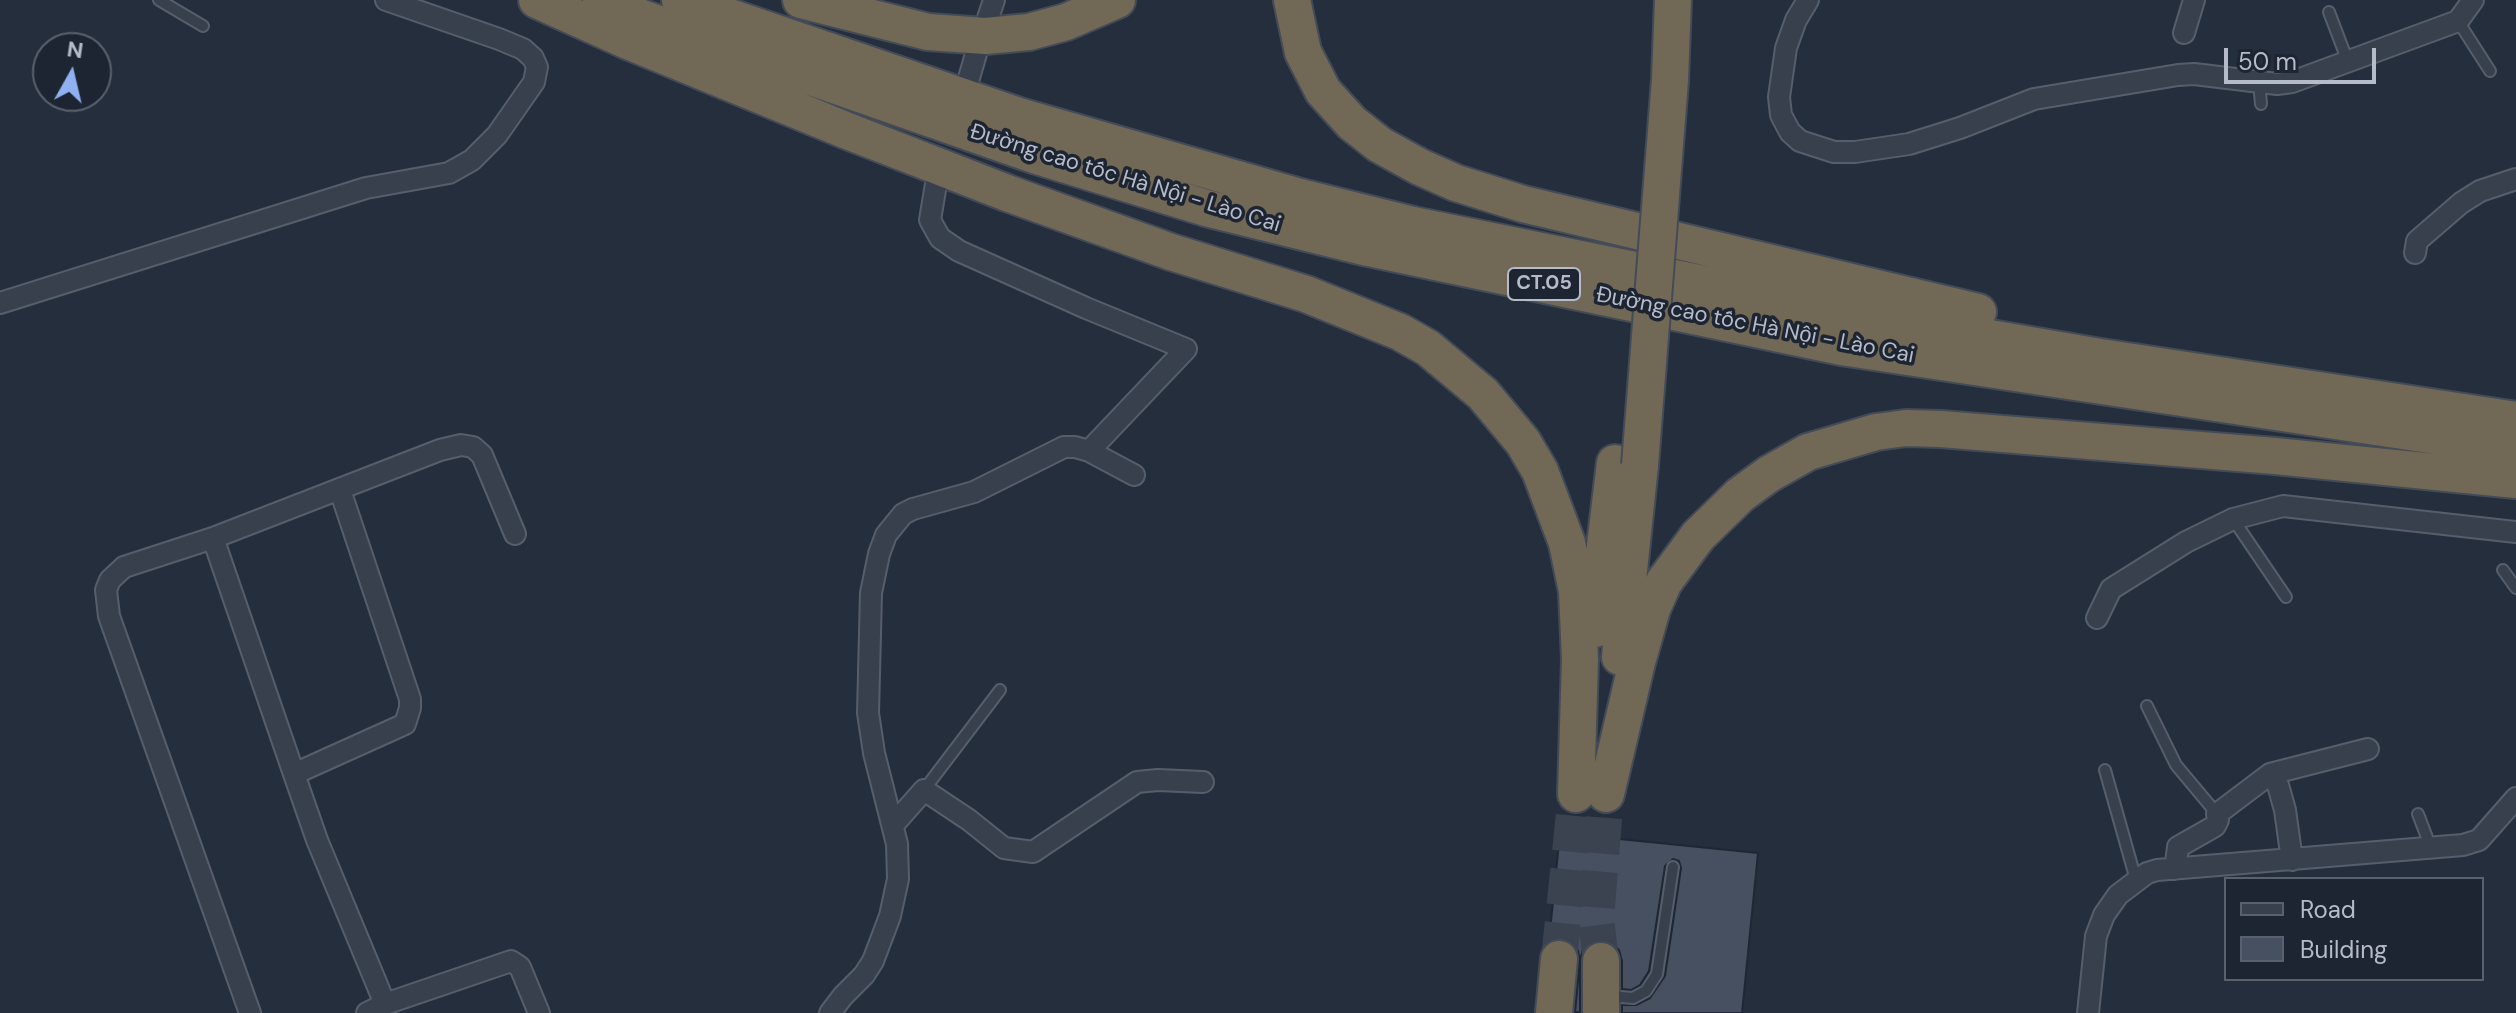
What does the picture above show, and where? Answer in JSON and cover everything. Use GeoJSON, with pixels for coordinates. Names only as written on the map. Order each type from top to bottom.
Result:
{"type":"FeatureCollection","features":[{"type":"Feature","properties":{"kind":"highway"},"geometry":{"type":"LineString","coordinates":[[537,0],[859,136],[1141,241],[1306,294],[1400,332],[1428,348],[1483,394],[1523,442],[1540,471],[1567,543],[1577,591],[1591,794]]}},
{"type":"Feature","properties":{"kind":"highway","name":"Đường cao tốc Hà Nội - Lào Cai"},"geometry":{"type":"LineString","coordinates":[[601,0],[642,18],[1037,156],[1206,208],[1368,248],[1841,347],[2516,448]]}},
{"type":"Feature","properties":{"kind":"highway","name":"Đường cao tốc Hà Nội - Lào Cai"},"geometry":{"type":"LineString","coordinates":[[680,0],[1019,116],[1300,197],[1413,225],[1851,314],[2100,357],[2516,420]]}},
{"type":"Feature","properties":{"kind":"highway"},"geometry":{"type":"LineString","coordinates":[[801,0],[928,32],[985,36],[1029,32],[1066,22],[1117,0]]}},
{"type":"Feature","properties":{"kind":"highway"},"geometry":{"type":"LineString","coordinates":[[1292,0],[1303,52],[1323,91],[1352,123],[1380,145],[1456,183],[1523,204],[1860,286],[2346,394]]}},
{"type":"Feature","properties":{"kind":"highway"},"geometry":{"type":"LineString","coordinates":[[1652,0],[1659,80]]}},
{"type":"Feature","properties":{"kind":"highway"},"geometry":{"type":"LineString","coordinates":[[1591,794],[1628,464],[1659,80],[1673,0]]}},
{"type":"Feature","properties":{"kind":"highway"},"geometry":{"type":"LineString","coordinates":[[1591,794],[1652,609],[1664,582],[1698,536],[1740,495],[1808,452],[1876,432],[1906,428],[1941,429],[2243,453],[2516,480]]}},
{"type":"Feature","properties":{"kind":"highway"},"geometry":{"type":"LineString","coordinates":[[1554,1013],[1559,959]]}},
{"type":"Feature","properties":{"kind":"street"},"geometry":{"type":"LineString","coordinates":[[0,303],[366,188],[449,173],[472,160],[497,135],[534,82],[537,67],[533,58],[523,49],[499,39],[386,0]]}},
{"type":"Feature","properties":{"kind":"street"},"geometry":{"type":"LineString","coordinates":[[1808,0],[1796,20],[1786,48],[1779,97],[1781,115],[1790,132],[1800,141],[1834,152],[1872,151],[1909,144],[2034,99],[2149,80],[2194,74],[2277,84],[2292,82],[2458,21],[2473,0]]}},
{"type":"Feature","properties":{"kind":"street"},"geometry":{"type":"LineString","coordinates":[[2184,33],[2194,0]]}},
{"type":"Feature","properties":{"kind":"street"},"geometry":{"type":"LineString","coordinates":[[969,78],[978,47]]}},
{"type":"Feature","properties":{"kind":"street"},"geometry":{"type":"LineString","coordinates":[[2415,253],[2417,241],[2461,203],[2480,191],[2516,179]]}},
{"type":"Feature","properties":{"kind":"street"},"geometry":{"type":"LineString","coordinates":[[936,184],[930,220],[933,229],[959,251],[1186,349],[1089,451]]}},
{"type":"Feature","properties":{"kind":"street"},"geometry":{"type":"LineString","coordinates":[[250,1013],[109,616],[106,590],[110,580],[124,567],[213,538],[440,450],[461,445],[473,447],[482,455],[515,534]]}},
{"type":"Feature","properties":{"kind":"street"},"geometry":{"type":"LineString","coordinates":[[830,1013],[864,975],[883,939],[898,879],[897,844],[874,753],[867,700],[871,593],[886,535],[903,514],[913,509],[974,492],[1064,447],[1089,451],[1134,475]]}},
{"type":"Feature","properties":{"kind":"street"},"geometry":{"type":"LineString","coordinates":[[294,774],[405,724],[410,708],[410,699],[340,490]]}},
{"type":"Feature","properties":{"kind":"street"},"geometry":{"type":"LineString","coordinates":[[2097,618],[2111,589],[2186,542],[2233,519],[2283,506],[2516,532]]}},
{"type":"Feature","properties":{"kind":"street"},"geometry":{"type":"LineString","coordinates":[[213,538],[376,1009],[511,961],[520,967],[539,1013]]}},
{"type":"Feature","properties":{"kind":"street"},"geometry":{"type":"LineString","coordinates":[[2175,869],[2178,847],[2215,826],[2217,814],[2270,774],[2368,749]]}},
{"type":"Feature","properties":{"kind":"street"},"geometry":{"type":"LineString","coordinates":[[2270,774],[2278,785],[2285,810],[2292,860]]}},
{"type":"Feature","properties":{"kind":"street"},"geometry":{"type":"LineString","coordinates":[[893,825],[924,790],[1004,848],[1033,852],[1137,782],[1203,782]]}},
{"type":"Feature","properties":{"kind":"street"},"geometry":{"type":"LineString","coordinates":[[2088,1013],[2096,936],[2104,915],[2118,895],[2136,880],[2157,870],[2463,845],[2479,840],[2516,798]]}},
{"type":"Feature","properties":{"kind":"lane"},"geometry":{"type":"LineString","coordinates":[[159,0],[203,26]]}},
{"type":"Feature","properties":{"kind":"lane"},"geometry":{"type":"LineString","coordinates":[[2329,12],[2348,62]]}},
{"type":"Feature","properties":{"kind":"lane"},"geometry":{"type":"LineString","coordinates":[[2458,21],[2490,71]]}},
{"type":"Feature","properties":{"kind":"lane"},"geometry":{"type":"LineString","coordinates":[[2259,82],[2261,104]]}},
{"type":"Feature","properties":{"kind":"lane"},"geometry":{"type":"LineString","coordinates":[[2233,519],[2286,597]]}},
{"type":"Feature","properties":{"kind":"lane"},"geometry":{"type":"LineString","coordinates":[[2503,570],[2516,588]]}},
{"type":"Feature","properties":{"kind":"lane"},"geometry":{"type":"LineString","coordinates":[[924,790],[1000,690]]}},
{"type":"Feature","properties":{"kind":"lane"},"geometry":{"type":"LineString","coordinates":[[2147,706],[2176,765],[2217,814]]}},
{"type":"Feature","properties":{"kind":"lane"},"geometry":{"type":"LineString","coordinates":[[2105,770],[2136,880]]}},
{"type":"Feature","properties":{"kind":"lane"},"geometry":{"type":"LineString","coordinates":[[2418,814],[2431,848]]}},
{"type":"Feature","properties":{"kind":"lane"},"geometry":{"type":"LineString","coordinates":[[1601,990],[1633,998],[1646,991],[1657,974],[1673,867]]}},
{"type":"Feature","properties":{"kind":"building"},"geometry":{"type":"Polygon","coordinates":[[[1560,833],[1758,853],[1742,1013],[1622,1013],[1622,1005],[1636,1005],[1650,998],[1665,976],[1681,868],[1679,861],[1673,859],[1665,866],[1649,971],[1640,985],[1631,990],[1622,989],[1622,961],[1619,950],[1611,943],[1602,940],[1591,943],[1583,950],[1580,961],[1572,942],[1562,938],[1549,941],[1560,833]]]}},
{"type":"Feature","properties":{"kind":"building"},"geometry":{"type":"Polygon","coordinates":[[[1580,961],[1580,1012],[1575,1012],[1580,961]]]}},
{"type":"Feature","properties":{"kind":"tunnel"},"geometry":{"type":"LineString","coordinates":[[1559,959],[1576,794]]}},
{"type":"Feature","properties":{"kind":"tunnel"},"geometry":{"type":"LineString","coordinates":[[1601,961],[1596,919],[1606,794]]}}]}
